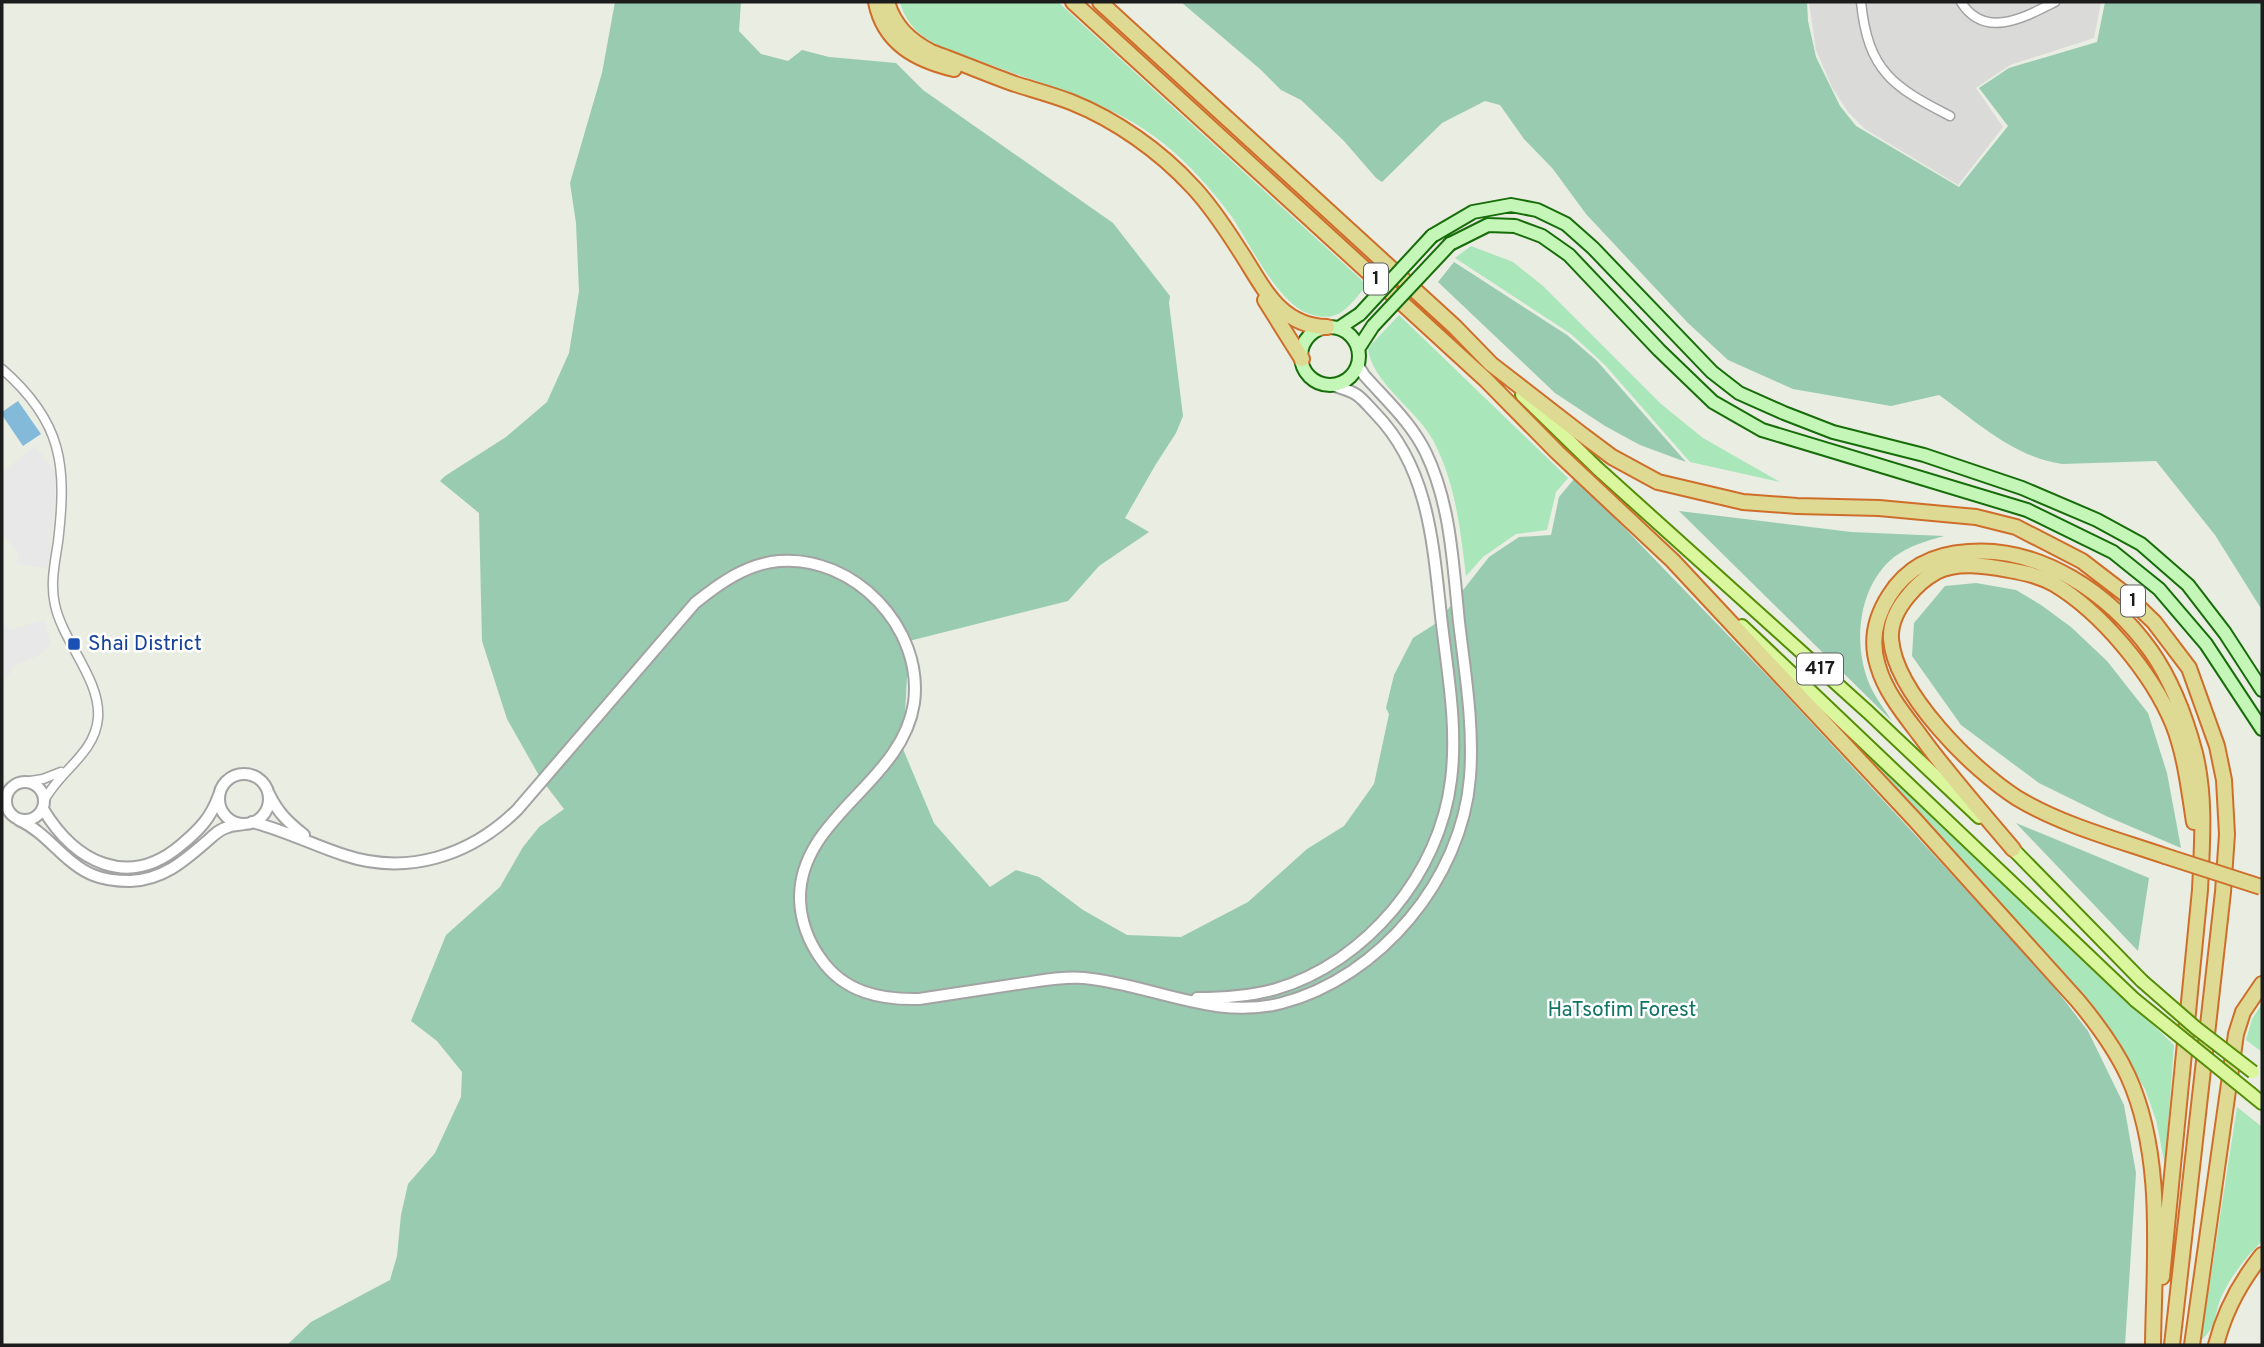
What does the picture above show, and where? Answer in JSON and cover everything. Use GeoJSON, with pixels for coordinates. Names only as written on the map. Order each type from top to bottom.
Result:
{"type":"FeatureCollection","features":[{"type":"Feature","properties":{"kind":"highway"},"geometry":{"type":"LineString","coordinates":[[876,2],[886,28],[909,54],[940,66],[1014,83]]}},
{"type":"Feature","properties":{"kind":"highway"},"geometry":{"type":"LineString","coordinates":[[887,2],[901,30],[913,42],[930,52],[1073,103],[1118,126],[1160,155],[1195,189],[1224,226],[1261,285],[1289,316],[1311,327],[1333,328]]}},
{"type":"Feature","properties":{"kind":"highway","name":"1"},"geometry":{"type":"LineString","coordinates":[[1073,2],[1485,379],[1557,452],[1673,561],[1915,820],[2053,971],[2102,1030],[2129,1079],[2150,1150],[2154,1205],[2154,1345]]}},
{"type":"Feature","properties":{"kind":"highway","name":"1"},"geometry":{"type":"LineString","coordinates":[[1100,2],[1435,309],[1491,365],[1612,457],[1658,482],[1743,502],[1879,508],[1976,517],[2016,527],[2082,561],[2125,594],[2154,622],[2189,668],[2217,746],[2224,780],[2227,834],[2223,892],[2172,1345]]}},
{"type":"Feature","properties":{"kind":"highway"},"geometry":{"type":"LineString","coordinates":[[1243,255],[1263,296],[1302,359]]}},
{"type":"Feature","properties":{"kind":"highway"},"geometry":{"type":"LineString","coordinates":[[2013,849],[1933,754],[1904,714],[1878,667],[1874,633],[1878,615],[1886,600],[1905,576],[1940,555],[1977,551],[2029,559],[2073,578],[2099,597],[2140,637],[2151,652],[2169,683],[2194,753],[2200,780],[2200,890],[2154,1345]]}},
{"type":"Feature","properties":{"kind":"highway"},"geometry":{"type":"LineString","coordinates":[[2201,859],[2187,778],[2174,727],[2165,706],[2142,672],[2118,639],[2099,619],[2053,583],[2030,574],[1997,568],[1958,566],[1936,572],[1923,580],[1903,601],[1897,611],[1891,639],[1900,670],[1931,717],[1979,770],[2017,798],[2053,817],[2262,887]]}},
{"type":"Feature","properties":{"kind":"highway"},"geometry":{"type":"LineString","coordinates":[[2192,1345],[2236,1034],[2243,1012],[2262,984]]}},
{"type":"Feature","properties":{"kind":"highway"},"geometry":{"type":"LineString","coordinates":[[2216,1345],[2236,1293],[2262,1255]]}},
{"type":"Feature","properties":{"kind":"main road"},"geometry":{"type":"LineString","coordinates":[[2262,690],[2225,633],[2188,585],[2141,544],[2097,520],[2022,488],[1924,455],[1833,432],[1784,414],[1739,393],[1712,372],[1593,248],[1566,224],[1537,210],[1511,205],[1473,212],[1432,236],[1360,314],[1333,328],[1318,330],[1305,342],[1302,350],[1302,359],[1309,375],[1324,384],[1341,383],[1354,372],[1359,352],[1373,326],[1450,244],[1488,225],[1515,226],[1542,236],[1569,255],[1659,350],[1713,402],[1762,430],[2026,510],[2113,552],[2159,589],[2191,626],[2206,644],[2262,729]]}},
{"type":"Feature","properties":{"kind":"main road"},"geometry":{"type":"LineString","coordinates":[[1333,328],[1351,336],[1359,352]]}},
{"type":"Feature","properties":{"kind":"main road","name":"417"},"geometry":{"type":"LineString","coordinates":[[1491,365],[1597,468],[1868,712],[2013,849],[2142,981],[2196,1028],[2258,1076]]}},
{"type":"Feature","properties":{"kind":"main road","name":"417"},"geometry":{"type":"LineString","coordinates":[[1673,561],[2135,1000],[2262,1103]]}},
{"type":"Feature","properties":{"kind":"street"},"geometry":{"type":"LineString","coordinates":[[1861,2],[1870,44],[1883,72],[1906,93],[1950,116]]}},
{"type":"Feature","properties":{"kind":"street"},"geometry":{"type":"LineString","coordinates":[[1962,2],[1973,16],[1986,22],[1998,23],[2024,17],[2055,2]]}},
{"type":"Feature","properties":{"kind":"street"},"geometry":{"type":"LineString","coordinates":[[219,795],[220,804],[228,818],[278,829],[364,860],[408,863],[445,856],[473,843],[500,825],[532,794],[695,603],[740,572],[757,565],[778,561],[814,562],[849,577],[882,605],[905,639],[911,656],[915,686],[911,717],[899,746],[816,843],[801,881],[800,909],[807,938],[833,974],[861,992],[885,998],[919,999],[1059,978],[1086,978],[1209,1006],[1257,1007],[1304,997],[1363,963],[1402,927],[1425,897],[1444,865],[1462,817],[1470,778],[1469,707],[1450,532],[1439,487],[1426,452],[1399,413],[1359,368],[1359,352]]}},
{"type":"Feature","properties":{"kind":"street"},"geometry":{"type":"LineString","coordinates":[[2,369],[32,400],[58,449],[62,505],[52,590],[59,619],[92,686],[98,708],[96,733],[89,746],[53,786],[36,818],[19,820]]}},
{"type":"Feature","properties":{"kind":"street"},"geometry":{"type":"LineString","coordinates":[[1163,994],[1220,998],[1267,991],[1305,976],[1352,949],[1389,915],[1417,878],[1445,813],[1452,776],[1452,708],[1432,536],[1422,492],[1409,460],[1386,425],[1356,394],[1332,385]]}},
{"type":"Feature","properties":{"kind":"street"},"geometry":{"type":"LineString","coordinates":[[69,768],[10,789],[5,802],[9,814],[37,830],[80,868],[104,879],[119,881],[152,878],[166,873],[218,831],[248,823],[262,816],[267,809],[268,792]]}},
{"type":"Feature","properties":{"kind":"street"},"geometry":{"type":"LineString","coordinates":[[24,782],[30,782],[40,789],[44,805],[56,827],[87,857],[107,866],[135,867],[160,861],[197,832],[213,812],[228,780],[245,774],[261,780],[276,810],[285,820],[324,847]]}},
{"type":"Feature","properties":{"kind":"shaded area"},"geometry":{"type":"Polygon","coordinates":[[[1809,2],[2101,2],[2094,38],[2010,65],[1976,88],[2003,127],[1958,185],[1865,129],[1848,112],[1832,87],[1816,50],[1809,2]]]}},
{"type":"Feature","properties":{"kind":"shaded area"},"geometry":{"type":"Polygon","coordinates":[[[18,401],[41,434],[23,446],[2,415],[2,412],[18,401]]]}},
{"type":"Feature","properties":{"kind":"shaded area"},"geometry":{"type":"Polygon","coordinates":[[[35,446],[56,473],[48,568],[17,564],[18,553],[2,532],[2,473],[35,446]]]}},
{"type":"Feature","properties":{"kind":"shaded area"},"geometry":{"type":"Polygon","coordinates":[[[44,620],[51,644],[39,655],[14,666],[2,685],[2,621],[9,630],[44,620]]]}},
{"type":"Feature","properties":{"kind":"green space","name":"HaTsofim Forest"},"geometry":{"type":"Polygon","coordinates":[[[615,2],[741,2],[739,31],[761,54],[788,61],[802,50],[829,57],[896,63],[923,90],[1113,223],[1170,296],[1183,416],[1176,433],[1125,518],[1149,532],[1099,566],[1068,601],[909,641],[903,749],[934,823],[990,887],[1016,870],[1039,877],[1083,910],[1127,935],[1181,937],[1248,902],[1307,849],[1344,826],[1374,784],[1389,714],[1386,708],[1394,675],[1413,638],[1438,622],[1489,557],[1519,537],[1551,535],[1559,497],[1574,479],[1780,689],[2044,974],[2088,1031],[2124,1105],[2136,1173],[2125,1345],[287,1345],[311,1322],[390,1280],[397,1256],[401,1215],[408,1184],[435,1153],[461,1097],[462,1072],[437,1041],[411,1021],[446,935],[500,887],[523,847],[539,827],[564,809],[541,779],[507,719],[482,641],[479,513],[440,481],[506,437],[547,402],[569,353],[579,291],[576,223],[570,183],[602,73],[615,2]]]}},
{"type":"Feature","properties":{"kind":"green space"},"geometry":{"type":"Polygon","coordinates":[[[900,2],[1058,2],[1367,285],[1348,307],[1335,315],[1318,316],[1296,307],[1275,284],[1217,197],[1191,168],[1149,132],[1104,107],[935,44],[911,24],[900,2]]]}},
{"type":"Feature","properties":{"kind":"green space"},"geometry":{"type":"Polygon","coordinates":[[[1181,2],[1807,2],[1816,57],[1840,106],[1856,126],[1959,187],[2008,126],[1979,88],[2009,68],[2097,42],[2105,2],[2262,2],[2262,610],[2215,535],[2156,461],[2062,464],[2044,460],[1997,437],[1939,395],[1891,406],[1793,389],[1728,360],[1688,323],[1586,214],[1553,169],[1524,139],[1500,105],[1485,101],[1442,123],[1382,182],[1301,100],[1281,90],[1181,2]]]}},
{"type":"Feature","properties":{"kind":"green space"},"geometry":{"type":"Polygon","coordinates":[[[1471,246],[1513,262],[1543,286],[1661,404],[1703,438],[1780,482],[1690,462],[1605,365],[1571,334],[1455,258],[1471,246]]]}},
{"type":"Feature","properties":{"kind":"green space"},"geometry":{"type":"Polygon","coordinates":[[[1454,262],[1567,335],[1597,361],[1686,462],[1640,445],[1555,393],[1438,282],[1454,262]]]}},
{"type":"Feature","properties":{"kind":"green space"},"geometry":{"type":"Polygon","coordinates":[[[1399,315],[1568,478],[1556,492],[1547,530],[1516,534],[1483,557],[1466,576],[1456,506],[1441,457],[1426,429],[1386,384],[1371,360],[1368,348],[1399,315]]]}},
{"type":"Feature","properties":{"kind":"green space"},"geometry":{"type":"Polygon","coordinates":[[[1679,511],[1851,532],[1944,536],[1912,547],[1894,557],[1872,584],[1865,601],[1860,636],[1865,672],[1873,692],[1892,721],[1679,511]]]}},
{"type":"Feature","properties":{"kind":"green space"},"geometry":{"type":"Polygon","coordinates":[[[1976,583],[2016,590],[2071,627],[2107,661],[2148,713],[2167,773],[2181,848],[2106,816],[2039,783],[1961,725],[1912,656],[1914,623],[1945,586],[1976,583]]]}},
{"type":"Feature","properties":{"kind":"green space"},"geometry":{"type":"Polygon","coordinates":[[[1811,701],[2174,1045],[2165,1165],[2156,1120],[2145,1089],[2106,1026],[1811,701]]]}},
{"type":"Feature","properties":{"kind":"green space"},"geometry":{"type":"Polygon","coordinates":[[[2016,823],[2149,878],[2138,951],[2016,823]]]}},
{"type":"Feature","properties":{"kind":"green space"},"geometry":{"type":"Polygon","coordinates":[[[2262,1004],[2262,1052],[2246,1040],[2252,1019],[2262,1004]]]}},
{"type":"Feature","properties":{"kind":"green space"},"geometry":{"type":"Polygon","coordinates":[[[2237,1107],[2262,1127],[2262,1241],[2228,1284],[2212,1327],[2201,1340],[2237,1107]]]}},
{"type":"Feature","properties":{"kind":"place","name":"Shai District"},"geometry":{"type":"Point","coordinates":[74,644]}}]}
